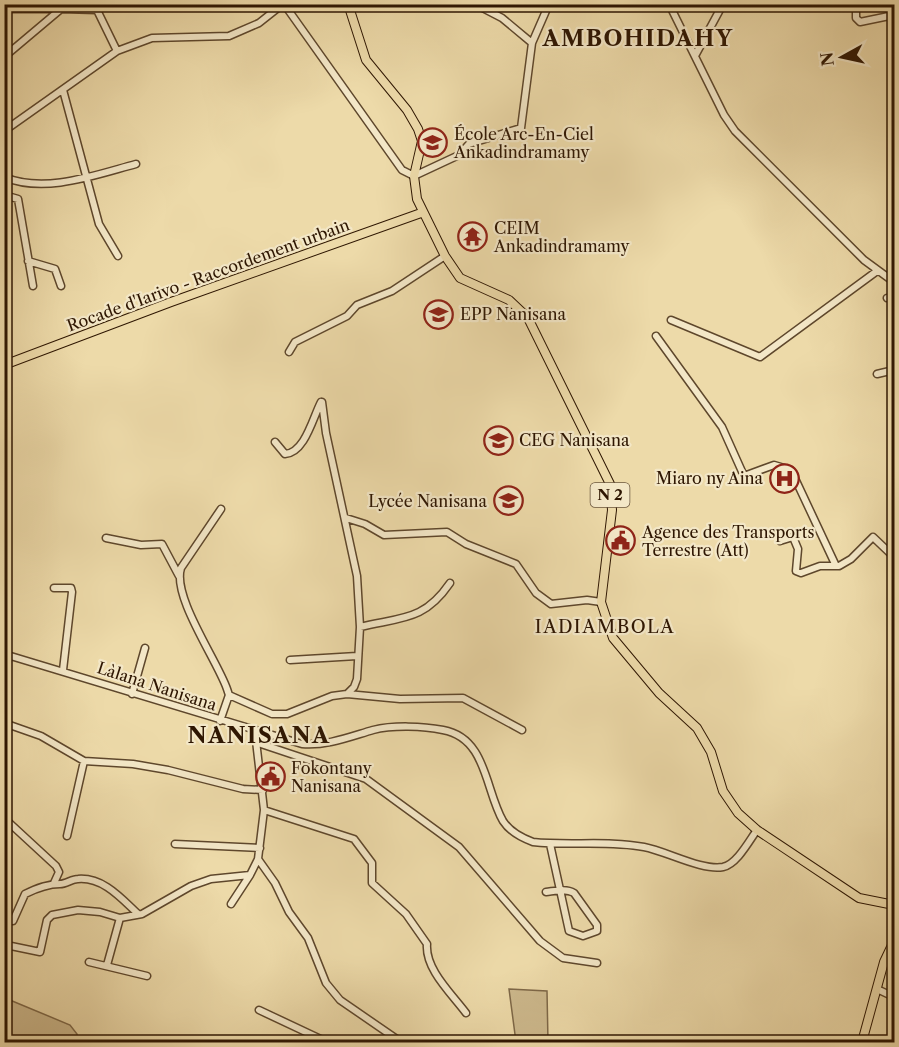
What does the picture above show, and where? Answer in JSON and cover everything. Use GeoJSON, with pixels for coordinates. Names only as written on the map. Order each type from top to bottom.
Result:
{"type":"FeatureCollection","features":[{"type":"Feature","properties":{"kind":"main road","name":"N 2"},"geometry":{"type":"LineString","coordinates":[[348,4],[366,60],[406,110],[418,129],[422,141],[414,176],[421,213],[460,278],[509,300],[524,312],[610,484],[612,510],[601,602],[613,638],[659,693],[697,728],[711,752],[723,792],[738,813],[757,830],[859,898],[894,905]]}},
{"type":"Feature","properties":{"kind":"main road","name":"Rocade d'Iarivo - Raccordement urbain"},"geometry":{"type":"LineString","coordinates":[[4,365],[171,302],[421,213]]}},
{"type":"Feature","properties":{"kind":"main road"},"geometry":{"type":"LineString","coordinates":[[862,1042],[884,962],[894,940]]}},
{"type":"Feature","properties":{"kind":"street"},"geometry":{"type":"LineString","coordinates":[[4,122],[7,130],[117,51],[152,38],[229,36],[259,23],[284,4],[402,170],[414,176],[459,155],[469,144],[521,128],[532,43],[549,4]]}},
{"type":"Feature","properties":{"kind":"street"},"geometry":{"type":"LineString","coordinates":[[475,4],[501,18],[532,43]]}},
{"type":"Feature","properties":{"kind":"street"},"geometry":{"type":"LineString","coordinates":[[669,4],[696,54],[724,115],[735,131],[877,271],[894,282]]}},
{"type":"Feature","properties":{"kind":"street"},"geometry":{"type":"LineString","coordinates":[[696,54],[723,4]]}},
{"type":"Feature","properties":{"kind":"street"},"geometry":{"type":"LineString","coordinates":[[856,4],[856,18],[860,22],[894,15]]}},
{"type":"Feature","properties":{"kind":"street"},"geometry":{"type":"LineString","coordinates":[[4,9],[97,10],[117,51]]}},
{"type":"Feature","properties":{"kind":"street"},"geometry":{"type":"LineString","coordinates":[[4,57],[62,9]]}},
{"type":"Feature","properties":{"kind":"street"},"geometry":{"type":"LineString","coordinates":[[63,90],[99,224],[118,256]]}},
{"type":"Feature","properties":{"kind":"street"},"geometry":{"type":"LineString","coordinates":[[4,177],[30,184],[87,177],[136,164]]}},
{"type":"Feature","properties":{"kind":"street"},"geometry":{"type":"LineString","coordinates":[[4,195],[18,200],[33,286]]}},
{"type":"Feature","properties":{"kind":"street"},"geometry":{"type":"LineString","coordinates":[[289,352],[295,342],[347,316],[357,305],[392,291],[445,256]]}},
{"type":"Feature","properties":{"kind":"street"},"geometry":{"type":"LineString","coordinates":[[28,261],[54,269],[61,286]]}},
{"type":"Feature","properties":{"kind":"street"},"geometry":{"type":"LineString","coordinates":[[671,320],[760,357],[877,271]]}},
{"type":"Feature","properties":{"kind":"street"},"geometry":{"type":"LineString","coordinates":[[887,298],[894,296]]}},
{"type":"Feature","properties":{"kind":"street"},"geometry":{"type":"LineString","coordinates":[[656,336],[722,427],[744,476],[774,465],[791,470],[836,566]]}},
{"type":"Feature","properties":{"kind":"street"},"geometry":{"type":"LineString","coordinates":[[877,374],[894,370]]}},
{"type":"Feature","properties":{"kind":"street"},"geometry":{"type":"LineString","coordinates":[[275,442],[285,454],[291,454],[299,448],[322,402],[326,433],[357,576],[360,627],[357,679],[354,687],[347,694]]}},
{"type":"Feature","properties":{"kind":"street"},"geometry":{"type":"LineString","coordinates":[[179,577],[181,568],[192,555],[198,541],[221,509]]}},
{"type":"Feature","properties":{"kind":"street"},"geometry":{"type":"LineString","coordinates":[[346,518],[365,524],[384,535],[447,532],[466,544],[516,564],[536,593],[551,604],[586,600],[601,602]]}},
{"type":"Feature","properties":{"kind":"street"},"geometry":{"type":"LineString","coordinates":[[780,541],[793,537],[798,549],[796,571],[801,573],[820,566],[836,566],[851,559],[873,537],[894,557]]}},
{"type":"Feature","properties":{"kind":"street"},"geometry":{"type":"LineString","coordinates":[[106,538],[141,545],[161,543],[179,577],[191,614],[225,681],[229,695],[220,721]]}},
{"type":"Feature","properties":{"kind":"street"},"geometry":{"type":"LineString","coordinates":[[360,627],[418,615],[432,606],[450,583]]}},
{"type":"Feature","properties":{"kind":"street"},"geometry":{"type":"LineString","coordinates":[[54,588],[66,586],[71,588],[72,592],[63,670]]}},
{"type":"Feature","properties":{"kind":"street"},"geometry":{"type":"LineString","coordinates":[[132,694],[145,648]]}},
{"type":"Feature","properties":{"kind":"street","name":"Làlana Nanisana"},"geometry":{"type":"LineString","coordinates":[[4,654],[63,670],[255,732],[302,744],[322,746],[377,730],[427,728],[455,733],[477,754],[504,822],[520,837],[533,842],[642,846],[671,853],[698,864],[724,867],[732,863],[757,830]]}},
{"type":"Feature","properties":{"kind":"street"},"geometry":{"type":"LineString","coordinates":[[290,660],[357,656]]}},
{"type":"Feature","properties":{"kind":"street"},"geometry":{"type":"LineString","coordinates":[[229,695],[272,714],[287,714],[332,696],[347,694],[400,699],[463,698],[522,730]]}},
{"type":"Feature","properties":{"kind":"street"},"geometry":{"type":"LineString","coordinates":[[4,723],[41,736],[84,761],[145,766],[243,789],[263,790]]}},
{"type":"Feature","properties":{"kind":"street"},"geometry":{"type":"LineString","coordinates":[[231,904],[250,875],[258,859],[260,848],[264,810],[255,732]]}},
{"type":"Feature","properties":{"kind":"street"},"geometry":{"type":"LineString","coordinates":[[258,743],[366,779],[459,847],[540,941],[563,958],[597,963]]}},
{"type":"Feature","properties":{"kind":"street"},"geometry":{"type":"LineString","coordinates":[[67,836],[84,761]]}},
{"type":"Feature","properties":{"kind":"street"},"geometry":{"type":"LineString","coordinates":[[264,810],[354,839],[372,863],[372,883],[406,914],[427,944],[426,956],[436,973],[466,1013]]}},
{"type":"Feature","properties":{"kind":"street"},"geometry":{"type":"LineString","coordinates":[[4,818],[56,866],[59,872],[54,883]]}},
{"type":"Feature","properties":{"kind":"street"},"geometry":{"type":"LineString","coordinates":[[175,844],[260,848]]}},
{"type":"Feature","properties":{"kind":"street"},"geometry":{"type":"LineString","coordinates":[[546,892],[562,890],[574,893],[597,925],[597,931],[583,936],[569,931],[562,890],[550,844]]}},
{"type":"Feature","properties":{"kind":"street"},"geometry":{"type":"LineString","coordinates":[[258,859],[289,912],[308,938],[326,982],[340,1000],[401,1042]]}},
{"type":"Feature","properties":{"kind":"street"},"geometry":{"type":"LineString","coordinates":[[11,946],[40,952],[47,920],[52,915],[69,910],[89,909],[120,918],[137,913],[142,914],[191,886],[211,879],[250,875]]}},
{"type":"Feature","properties":{"kind":"street"},"geometry":{"type":"LineString","coordinates":[[4,920],[13,921],[25,894],[54,883],[61,884],[79,879],[97,882],[112,890],[137,913]]}},
{"type":"Feature","properties":{"kind":"street"},"geometry":{"type":"LineString","coordinates":[[107,965],[120,918]]}},
{"type":"Feature","properties":{"kind":"street"},"geometry":{"type":"LineString","coordinates":[[89,962],[147,975]]}},
{"type":"Feature","properties":{"kind":"street"},"geometry":{"type":"LineString","coordinates":[[877,989],[894,997]]}},
{"type":"Feature","properties":{"kind":"street"},"geometry":{"type":"LineString","coordinates":[[259,1010],[327,1042]]}},
{"type":"Feature","properties":{"kind":"shaded area"},"geometry":{"type":"Polygon","coordinates":[[[509,989],[547,991],[548,1042],[516,1042],[509,989]]]}},
{"type":"Feature","properties":{"kind":"shaded area"},"geometry":{"type":"Polygon","coordinates":[[[5,998],[70,1025],[77,1034],[78,1042],[5,1042],[5,998]]]}},
{"type":"Feature","properties":{"kind":"place","name":"École Arc-En-Ciel Ankadindramamy"},"geometry":{"type":"Point","coordinates":[433,143]}},
{"type":"Feature","properties":{"kind":"place","name":"CEIM Ankadindramamy"},"geometry":{"type":"Point","coordinates":[473,237]}},
{"type":"Feature","properties":{"kind":"place","name":"EPP Nanisana"},"geometry":{"type":"Point","coordinates":[439,314]}},
{"type":"Feature","properties":{"kind":"place","name":"CEG Nanisana"},"geometry":{"type":"Point","coordinates":[498,440]}},
{"type":"Feature","properties":{"kind":"place","name":"Miaro ny Aina"},"geometry":{"type":"Point","coordinates":[784,478]}},
{"type":"Feature","properties":{"kind":"place","name":"Lycée Nanisana"},"geometry":{"type":"Point","coordinates":[508,501]}},
{"type":"Feature","properties":{"kind":"place","name":"Agence des Transports Terrestre (Att)"},"geometry":{"type":"Point","coordinates":[621,541]}},
{"type":"Feature","properties":{"kind":"place","name":"Fokontany Nanisana"},"geometry":{"type":"Point","coordinates":[270,777]}},
{"type":"Feature","properties":{"kind":"district","name":"AMBOHIDAHY"},"geometry":{"type":"Point","coordinates":[638,38]}},
{"type":"Feature","properties":{"kind":"district","name":"IADIAMBOLA"},"geometry":{"type":"Point","coordinates":[605,627]}},
{"type":"Feature","properties":{"kind":"district","name":"NANISANA"},"geometry":{"type":"Point","coordinates":[259,735]}}]}
